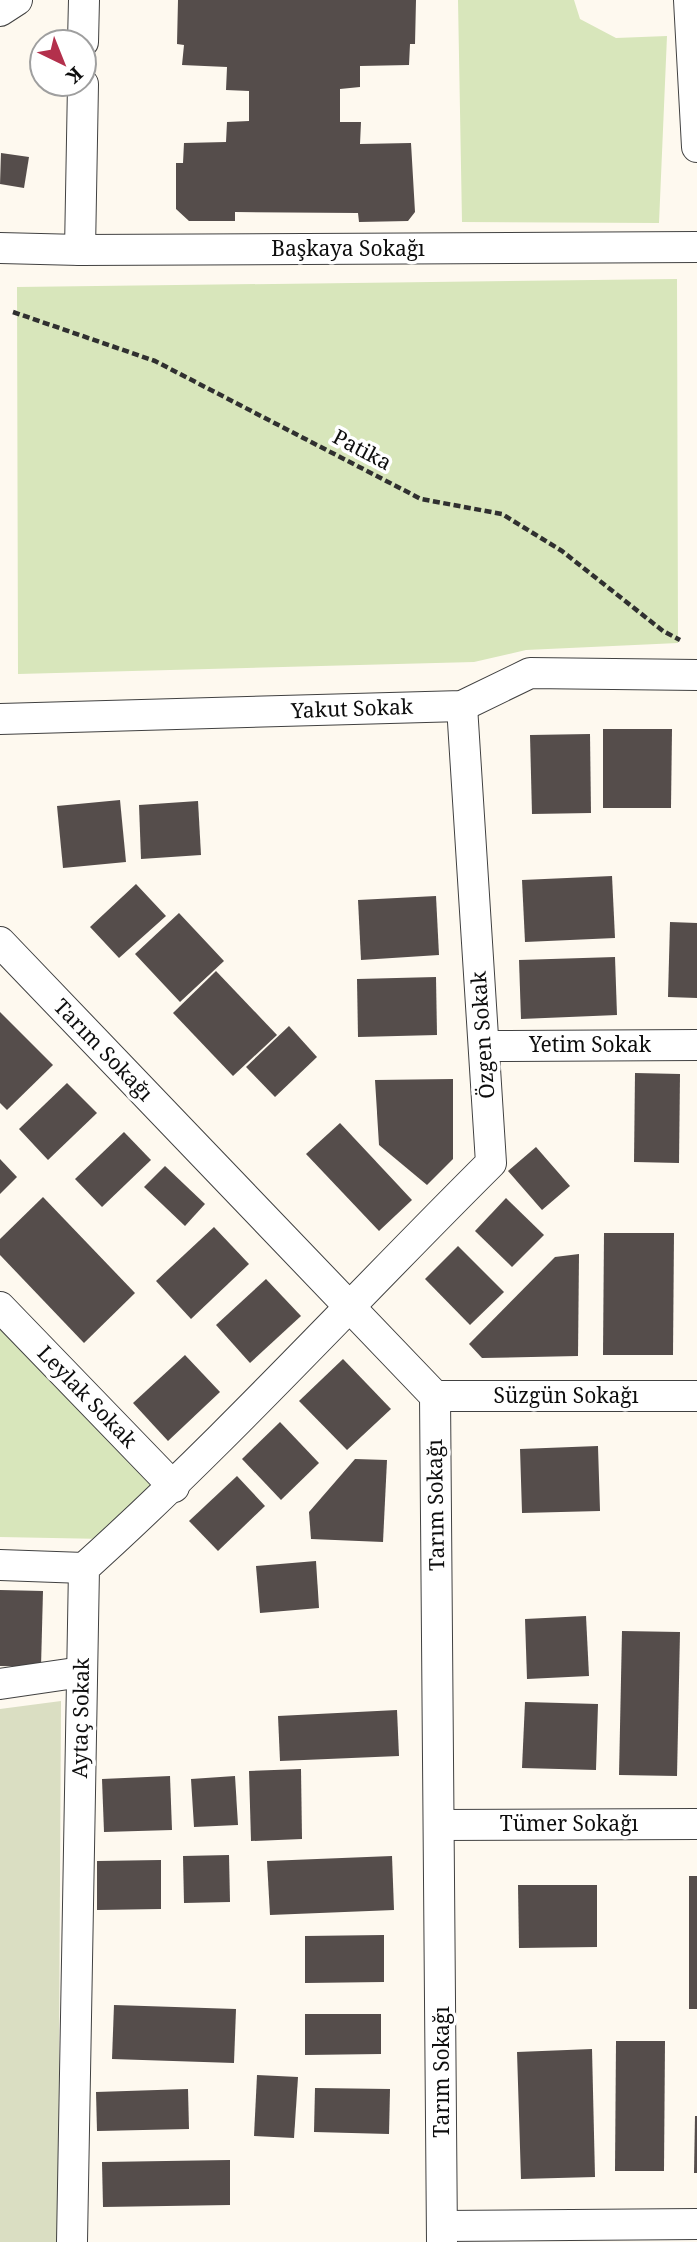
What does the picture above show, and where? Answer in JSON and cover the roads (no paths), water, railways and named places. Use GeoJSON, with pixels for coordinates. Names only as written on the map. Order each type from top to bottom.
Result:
{"type":"FeatureCollection","features":[{"type":"Feature","properties":{"kind":"street"},"geometry":{"type":"LineString","coordinates":[[0,11],[17,0]]}},
{"type":"Feature","properties":{"kind":"street"},"geometry":{"type":"LineString","coordinates":[[83,28],[84,0]]}},
{"type":"Feature","properties":{"kind":"street"},"geometry":{"type":"LineString","coordinates":[[689,0],[697,147]]}},
{"type":"Feature","properties":{"kind":"street"},"geometry":{"type":"LineString","coordinates":[[80,250],[83,98]]}},
{"type":"Feature","properties":{"kind":"street","name":"Başkaya Sokağı"},"geometry":{"type":"LineString","coordinates":[[0,248],[80,250],[697,247]]}},
{"type":"Feature","properties":{"kind":"street"},"geometry":{"type":"LineString","coordinates":[[697,667],[697,675]]}},
{"type":"Feature","properties":{"kind":"street","name":"Yakut Sokak"},"geometry":{"type":"LineString","coordinates":[[0,719],[462,706],[530,673],[697,675]]}},
{"type":"Feature","properties":{"kind":"street","name":"Özgen Sokak"},"geometry":{"type":"LineString","coordinates":[[348,1305],[491,1163],[462,706]]}},
{"type":"Feature","properties":{"kind":"street","name":"Tarım Sokağı"},"geometry":{"type":"LineString","coordinates":[[0,942],[435,1396],[442,2234]]}},
{"type":"Feature","properties":{"kind":"street","name":"Yetim Sokak"},"geometry":{"type":"LineString","coordinates":[[484,1046],[697,1045]]}},
{"type":"Feature","properties":{"kind":"street"},"geometry":{"type":"LineString","coordinates":[[0,1565],[84,1568],[174,1487],[348,1305]]}},
{"type":"Feature","properties":{"kind":"street","name":"Leylak Sokak"},"geometry":{"type":"LineString","coordinates":[[0,1307],[174,1487]]}},
{"type":"Feature","properties":{"kind":"street","name":"Süzgün Sokağı"},"geometry":{"type":"LineString","coordinates":[[435,1396],[697,1396]]}},
{"type":"Feature","properties":{"kind":"street","name":"Aytaç Sokak"},"geometry":{"type":"LineString","coordinates":[[72,2242],[84,1568]]}},
{"type":"Feature","properties":{"kind":"street"},"geometry":{"type":"LineString","coordinates":[[0,1684],[82,1672]]}},
{"type":"Feature","properties":{"kind":"street","name":"Tümer Sokağı"},"geometry":{"type":"LineString","coordinates":[[440,1825],[697,1824]]}},
{"type":"Feature","properties":{"kind":"street"},"geometry":{"type":"LineString","coordinates":[[442,2234],[697,2224]]}}]}
